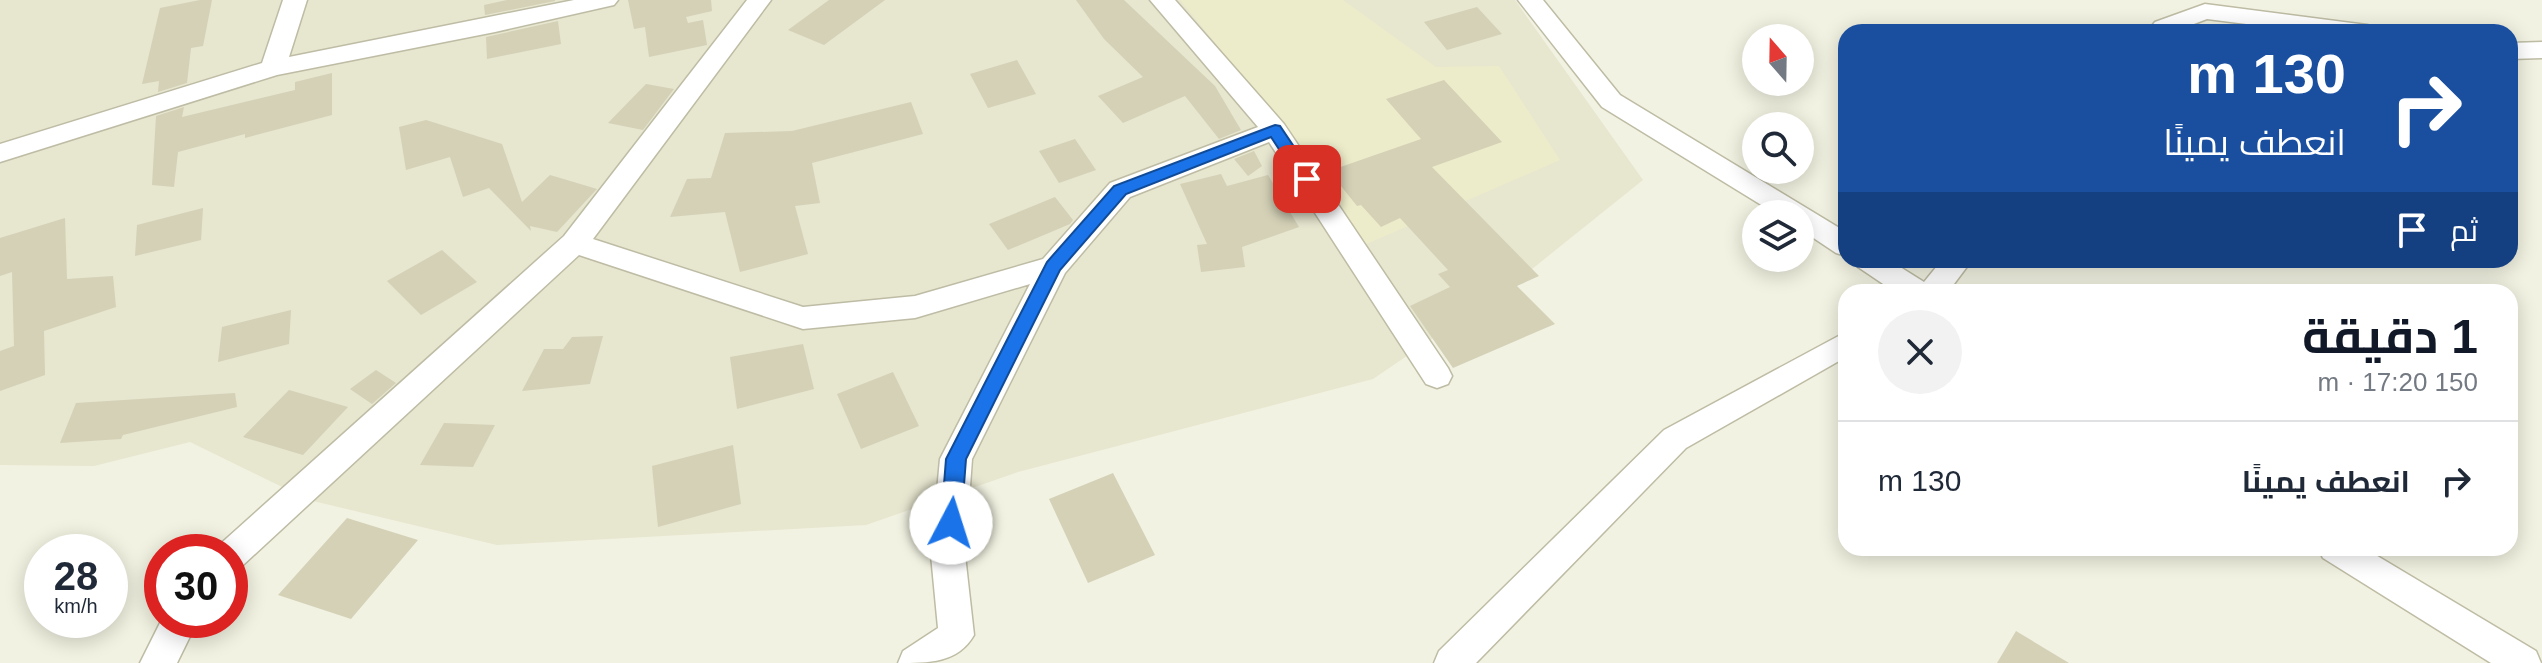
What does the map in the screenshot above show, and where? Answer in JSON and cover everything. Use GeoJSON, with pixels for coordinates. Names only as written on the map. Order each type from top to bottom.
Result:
{"type":"FeatureCollection","features":[{"type":"Feature","properties":{"kind":"street"},"geometry":{"type":"LineString","coordinates":[[273,68],[295,0]]}},
{"type":"Feature","properties":{"kind":"street"},"geometry":{"type":"LineString","coordinates":[[0,153],[273,68],[606,0]]}},
{"type":"Feature","properties":{"kind":"street"},"geometry":{"type":"LineString","coordinates":[[248,540],[574,243],[759,0]]}},
{"type":"Feature","properties":{"kind":"street"},"geometry":{"type":"LineString","coordinates":[[1162,0],[1275,130],[1437,376]]}},
{"type":"Feature","properties":{"kind":"street"},"geometry":{"type":"LineString","coordinates":[[1530,0],[1611,101],[1774,200]]}},
{"type":"Feature","properties":{"kind":"street"},"geometry":{"type":"LineString","coordinates":[[2172,24],[2205,11],[2305,24]]}},
{"type":"Feature","properties":{"kind":"street"},"geometry":{"type":"LineString","coordinates":[[2518,51],[2542,50]]}},
{"type":"Feature","properties":{"kind":"street"},"geometry":{"type":"LineString","coordinates":[[916,663],[956,635],[948,555],[956,459],[1053,267],[1120,190],[1275,130]]}},
{"type":"Feature","properties":{"kind":"street"},"geometry":{"type":"LineString","coordinates":[[1814,225],[1838,241]]}},
{"type":"Feature","properties":{"kind":"street"},"geometry":{"type":"LineString","coordinates":[[574,243],[803,318],[915,307],[1053,267]]}},
{"type":"Feature","properties":{"kind":"street"},"geometry":{"type":"LineString","coordinates":[[1880,268],[1905,284]]}},
{"type":"Feature","properties":{"kind":"street"},"geometry":{"type":"LineString","coordinates":[[1938,284],[1952,268]]}},
{"type":"Feature","properties":{"kind":"street"},"geometry":{"type":"LineString","coordinates":[[1452,663],[1675,439],[1838,347]]}},
{"type":"Feature","properties":{"kind":"street"},"geometry":{"type":"LineString","coordinates":[[2348,556],[2523,663]]}},
{"type":"Feature","properties":{"kind":"street"},"geometry":{"type":"LineString","coordinates":[[158,663],[171,638]]}},
{"type":"Feature","properties":{"kind":"shaded area"},"geometry":{"type":"Polygon","coordinates":[[[0,0],[1515,0],[1643,180],[1517,281],[1373,379],[1018,472],[866,525],[497,545],[309,500],[190,442],[94,466],[0,465],[0,0]]]}},
{"type":"Feature","properties":{"kind":"shaded area"},"geometry":{"type":"Polygon","coordinates":[[[1180,0],[1343,0],[1436,67],[1499,66],[1560,160],[1362,246],[1293,138],[1180,0]]]}},
{"type":"Feature","properties":{"kind":"building"},"geometry":{"type":"Polygon","coordinates":[[[212,0],[203,46],[191,48],[187,83],[158,92],[159,81],[142,84],[160,8],[212,0]]]}},
{"type":"Feature","properties":{"kind":"building"},"geometry":{"type":"Polygon","coordinates":[[[507,0],[555,1],[485,15],[484,5],[507,0]]]}},
{"type":"Feature","properties":{"kind":"building"},"geometry":{"type":"Polygon","coordinates":[[[628,0],[711,0],[712,11],[686,17],[688,23],[703,20],[707,45],[649,57],[645,27],[634,29],[628,0]]]}},
{"type":"Feature","properties":{"kind":"building"},"geometry":{"type":"Polygon","coordinates":[[[829,0],[885,0],[824,45],[788,30],[829,0]]]}},
{"type":"Feature","properties":{"kind":"building"},"geometry":{"type":"Polygon","coordinates":[[[1076,0],[1124,0],[1215,86],[1241,130],[1219,139],[1185,96],[1123,123],[1098,96],[1143,77],[1104,39],[1076,0]]]}},
{"type":"Feature","properties":{"kind":"building"},"geometry":{"type":"Polygon","coordinates":[[[1477,7],[1502,34],[1447,50],[1424,22],[1477,7]]]}},
{"type":"Feature","properties":{"kind":"building"},"geometry":{"type":"Polygon","coordinates":[[[558,21],[561,44],[487,59],[486,37],[558,21]]]}},
{"type":"Feature","properties":{"kind":"building"},"geometry":{"type":"Polygon","coordinates":[[[1017,60],[1036,94],[988,108],[970,74],[1017,60]]]}},
{"type":"Feature","properties":{"kind":"building"},"geometry":{"type":"Polygon","coordinates":[[[332,73],[332,115],[178,152],[174,187],[152,185],[156,116],[184,107],[182,117],[295,90],[295,82],[332,73]]]}},
{"type":"Feature","properties":{"kind":"building"},"geometry":{"type":"Polygon","coordinates":[[[1444,80],[1502,142],[1432,167],[1539,276],[1517,286],[1555,324],[1453,368],[1410,306],[1450,287],[1438,274],[1448,270],[1400,218],[1381,227],[1361,205],[1357,206],[1329,171],[1421,139],[1386,99],[1444,80]]]}},
{"type":"Feature","properties":{"kind":"building"},"geometry":{"type":"Polygon","coordinates":[[[646,84],[674,89],[643,130],[608,123],[646,84]]]}},
{"type":"Feature","properties":{"kind":"building"},"geometry":{"type":"Polygon","coordinates":[[[911,102],[923,134],[812,163],[820,203],[795,206],[808,254],[740,272],[725,212],[670,217],[687,179],[711,178],[725,133],[792,131],[911,102]]]}},
{"type":"Feature","properties":{"kind":"building"},"geometry":{"type":"Polygon","coordinates":[[[426,120],[502,144],[522,202],[550,175],[597,189],[557,232],[530,226],[531,231],[489,188],[463,197],[450,157],[406,170],[399,127],[426,120]]]}},
{"type":"Feature","properties":{"kind":"building"},"geometry":{"type":"Polygon","coordinates":[[[1075,139],[1096,170],[1059,183],[1039,151],[1075,139]]]}},
{"type":"Feature","properties":{"kind":"building"},"geometry":{"type":"Polygon","coordinates":[[[1254,151],[1262,166],[1248,176],[1234,159],[1254,151]]]}},
{"type":"Feature","properties":{"kind":"building"},"geometry":{"type":"Polygon","coordinates":[[[1221,174],[1227,186],[1268,175],[1299,227],[1242,247],[1245,267],[1201,272],[1197,245],[1207,244],[1180,184],[1221,174]]]}},
{"type":"Feature","properties":{"kind":"building"},"geometry":{"type":"Polygon","coordinates":[[[1055,197],[1073,220],[1070,224],[1008,250],[989,224],[1055,197]]]}},
{"type":"Feature","properties":{"kind":"building"},"geometry":{"type":"Polygon","coordinates":[[[203,208],[201,240],[135,256],[137,225],[203,208]]]}},
{"type":"Feature","properties":{"kind":"building"},"geometry":{"type":"Polygon","coordinates":[[[65,218],[67,279],[113,276],[116,307],[44,331],[45,375],[0,391],[0,351],[14,346],[12,272],[0,276],[0,238],[65,218]]]}},
{"type":"Feature","properties":{"kind":"building"},"geometry":{"type":"Polygon","coordinates":[[[442,250],[477,282],[421,315],[387,281],[442,250]]]}},
{"type":"Feature","properties":{"kind":"building"},"geometry":{"type":"Polygon","coordinates":[[[291,310],[289,344],[218,362],[222,327],[291,310]]]}},
{"type":"Feature","properties":{"kind":"building"},"geometry":{"type":"Polygon","coordinates":[[[603,336],[590,384],[522,391],[544,349],[563,349],[572,337],[603,336]]]}},
{"type":"Feature","properties":{"kind":"building"},"geometry":{"type":"Polygon","coordinates":[[[803,344],[814,389],[737,409],[730,357],[803,344]]]}},
{"type":"Feature","properties":{"kind":"building"},"geometry":{"type":"Polygon","coordinates":[[[376,370],[396,383],[372,404],[350,389],[376,370]]]}},
{"type":"Feature","properties":{"kind":"building"},"geometry":{"type":"Polygon","coordinates":[[[893,372],[919,426],[861,449],[837,394],[893,372]]]}},
{"type":"Feature","properties":{"kind":"building"},"geometry":{"type":"Polygon","coordinates":[[[289,390],[348,407],[303,455],[243,437],[289,390]]]}},
{"type":"Feature","properties":{"kind":"building"},"geometry":{"type":"Polygon","coordinates":[[[235,393],[237,407],[123,435],[121,439],[60,443],[76,403],[235,393]]]}},
{"type":"Feature","properties":{"kind":"building"},"geometry":{"type":"Polygon","coordinates":[[[444,423],[495,425],[473,467],[420,465],[444,423]]]}},
{"type":"Feature","properties":{"kind":"building"},"geometry":{"type":"Polygon","coordinates":[[[733,445],[741,504],[658,527],[652,466],[733,445]]]}},
{"type":"Feature","properties":{"kind":"building"},"geometry":{"type":"Polygon","coordinates":[[[1113,473],[1155,555],[1088,583],[1049,499],[1113,473]]]}},
{"type":"Feature","properties":{"kind":"building"},"geometry":{"type":"Polygon","coordinates":[[[347,518],[418,540],[351,619],[278,595],[347,518]]]}},
{"type":"Feature","properties":{"kind":"building"},"geometry":{"type":"Polygon","coordinates":[[[2016,631],[2069,663],[1997,663],[2016,631]]]}},
{"type":"Feature","properties":{"kind":"route"},"geometry":{"type":"LineString","coordinates":[[951,523],[956,459],[1053,267],[1120,190],[1275,130],[1307,179]]}}]}
